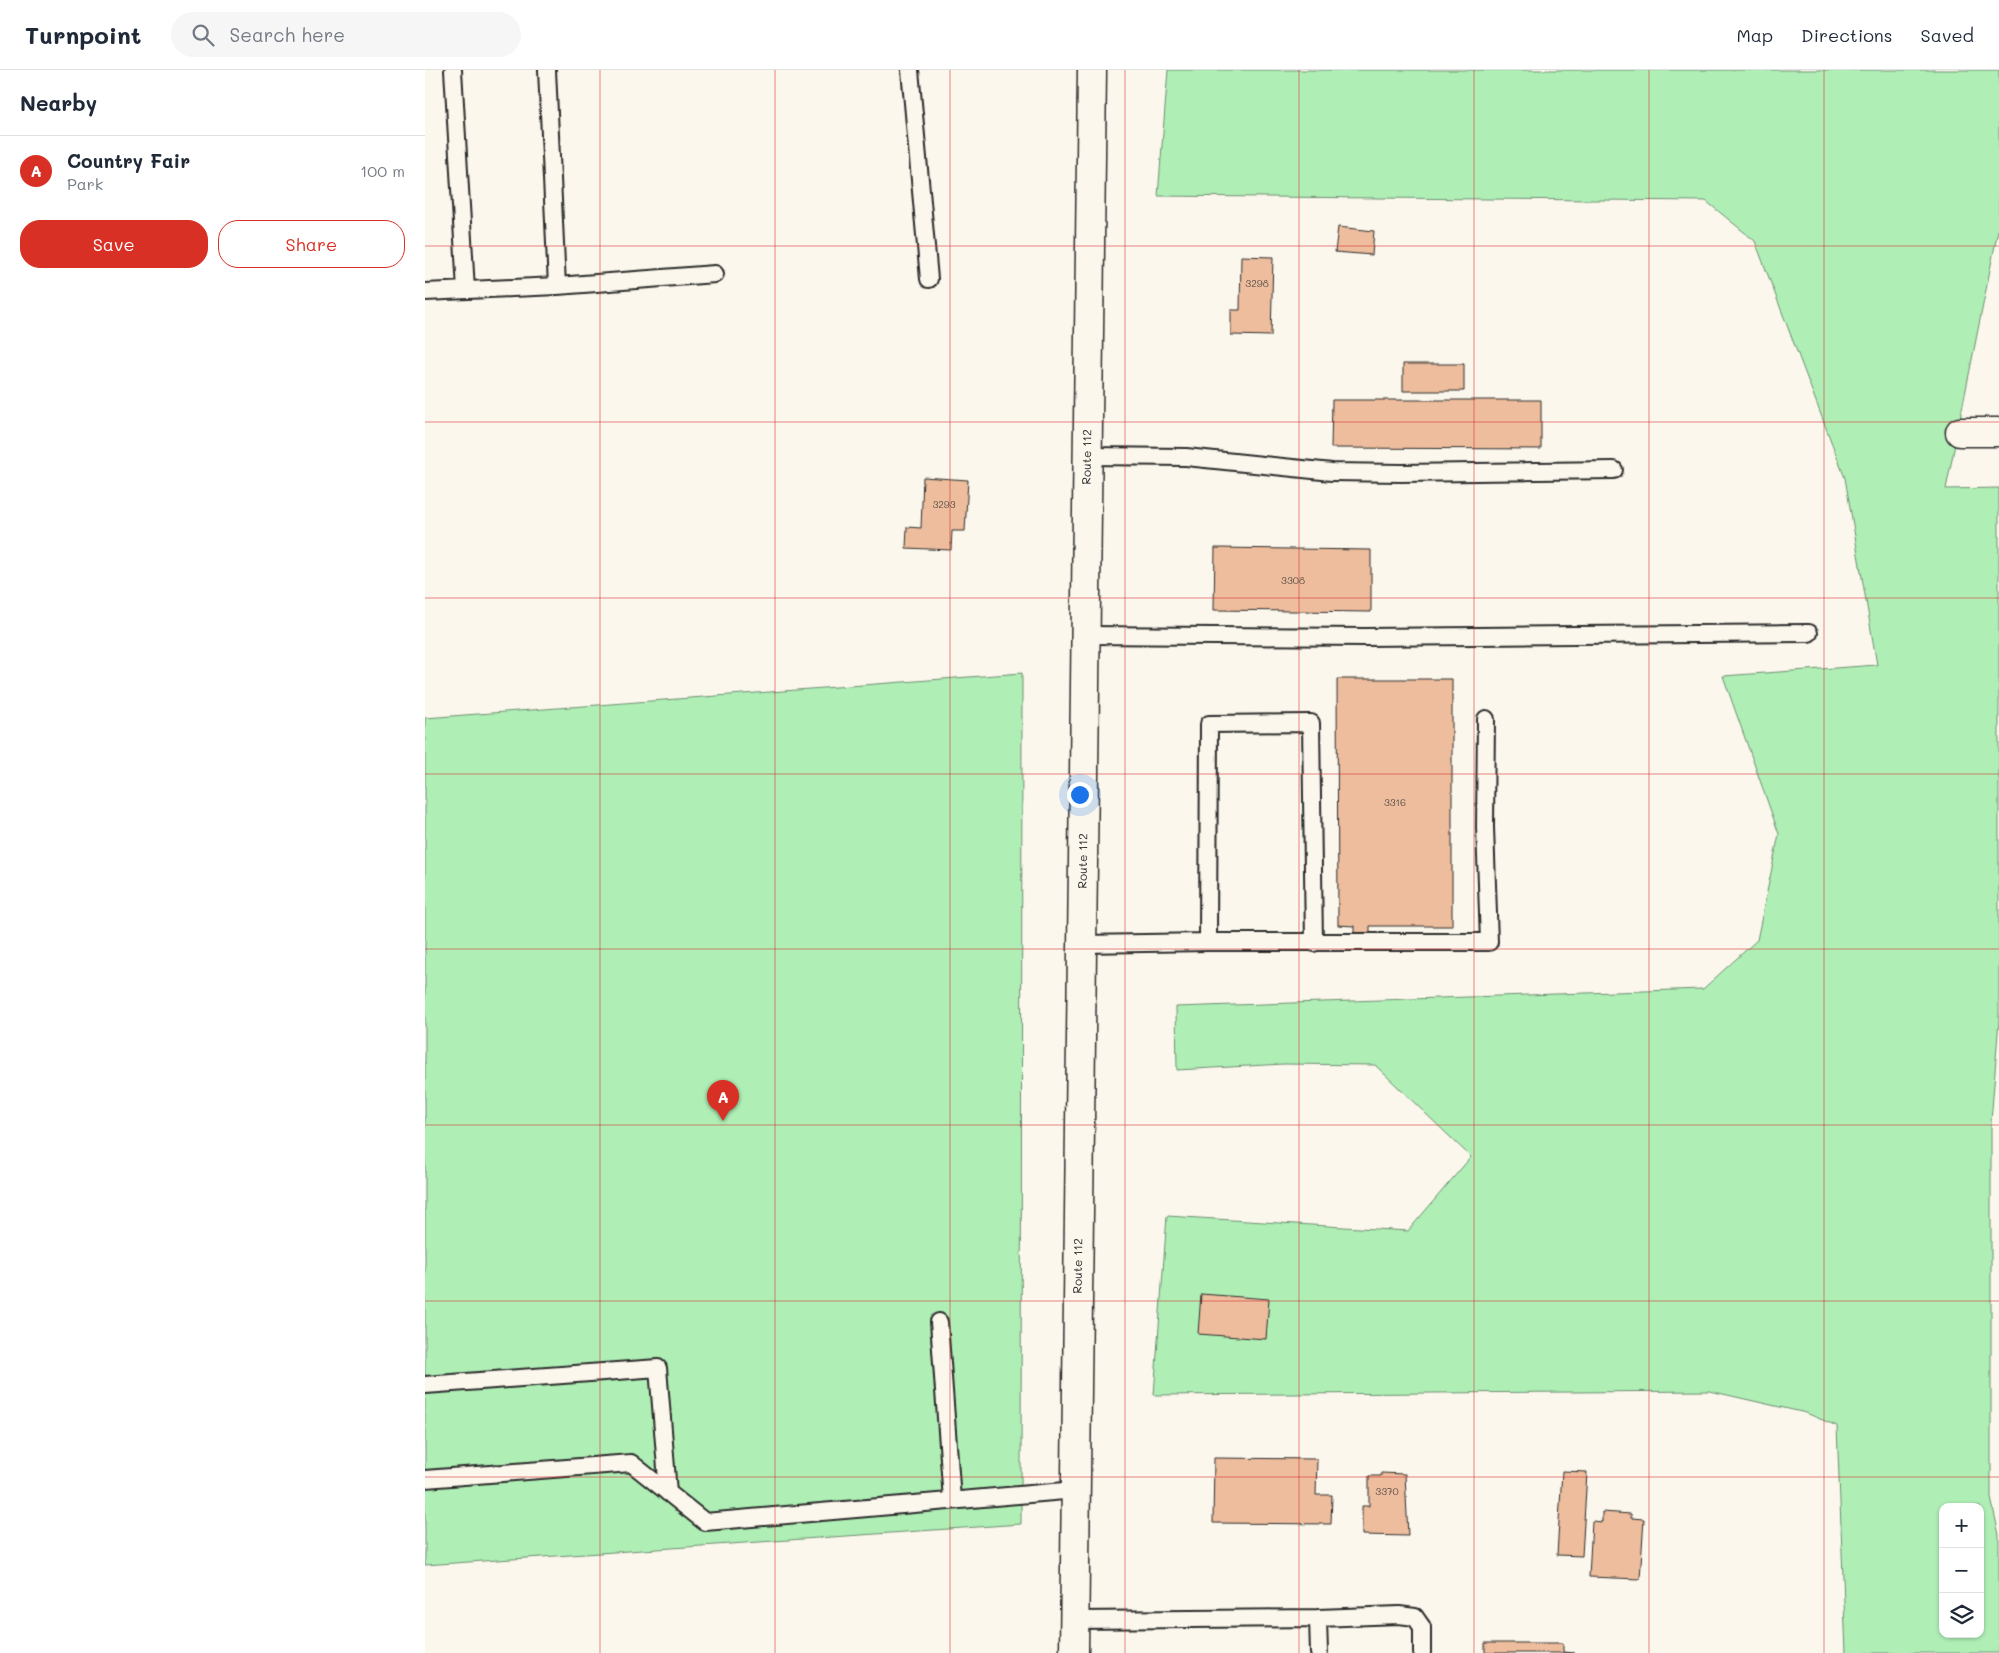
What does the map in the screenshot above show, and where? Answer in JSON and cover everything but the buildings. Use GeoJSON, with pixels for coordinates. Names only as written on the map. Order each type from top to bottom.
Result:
{"type":"FeatureCollection","features":[{"type":"Feature","properties":{"kind":"main road","name":"Route 112"},"geometry":{"type":"LineString","coordinates":[[1074,1653],[1092,70]]}},
{"type":"Feature","properties":{"kind":"main road"},"geometry":{"type":"LineString","coordinates":[[1959,432],[1999,432]]}},
{"type":"Feature","properties":{"kind":"lane"},"geometry":{"type":"LineString","coordinates":[[453,70],[466,290]]}},
{"type":"Feature","properties":{"kind":"lane"},"geometry":{"type":"LineString","coordinates":[[547,70],[557,286]]}},
{"type":"Feature","properties":{"kind":"lane"},"geometry":{"type":"LineString","coordinates":[[910,70],[929,279]]}},
{"type":"Feature","properties":{"kind":"lane"},"geometry":{"type":"LineString","coordinates":[[425,292],[557,286],[715,274]]}},
{"type":"Feature","properties":{"kind":"lane"},"geometry":{"type":"LineString","coordinates":[[1087,456],[1186,457],[1332,472],[1614,470]]}},
{"type":"Feature","properties":{"kind":"lane"},"geometry":{"type":"LineString","coordinates":[[1085,635],[1365,637],[1809,633]]}},
{"type":"Feature","properties":{"kind":"lane"},"geometry":{"type":"LineString","coordinates":[[1082,944],[1489,942],[1485,828],[1486,719]]}},
{"type":"Feature","properties":{"kind":"lane"},"geometry":{"type":"LineString","coordinates":[[1208,942],[1209,724],[1311,723],[1314,943]]}},
{"type":"Feature","properties":{"kind":"lane"},"geometry":{"type":"LineString","coordinates":[[939,1322],[952,1500]]}},
{"type":"Feature","properties":{"kind":"lane"},"geometry":{"type":"LineString","coordinates":[[425,1385],[658,1368],[668,1493]]}},
{"type":"Feature","properties":{"kind":"lane"},"geometry":{"type":"LineString","coordinates":[[425,1478],[631,1463],[705,1522],[1076,1490]]}},
{"type":"Feature","properties":{"kind":"lane"},"geometry":{"type":"LineString","coordinates":[[1074,1620],[1318,1618],[1399,1615],[1415,1617],[1422,1627],[1422,1653]]}},
{"type":"Feature","properties":{"kind":"lane"},"geometry":{"type":"LineString","coordinates":[[1318,1618],[1319,1653]]}},
{"type":"Feature","properties":{"kind":"green space"},"geometry":{"type":"Polygon","coordinates":[[[1168,70],[1999,70],[1999,225],[1946,489],[1999,488],[1999,1020],[1991,1122],[1991,1498],[1999,1535],[1999,1653],[1846,1653],[1837,1426],[1806,1413],[1710,1391],[1154,1395],[1167,1216],[1408,1231],[1471,1157],[1375,1065],[1284,1064],[1177,1070],[1176,1007],[1703,989],[1757,940],[1779,834],[1723,676],[1877,665],[1845,478],[1755,241],[1706,201],[1158,196],[1168,70]]]}},
{"type":"Feature","properties":{"kind":"green space"},"geometry":{"type":"Polygon","coordinates":[[[1022,673],[1021,1524],[425,1565],[425,718],[1022,673]]]}},
{"type":"Feature","properties":{"kind":"place","name":"Country Fair"},"geometry":{"type":"Point","coordinates":[723,1121]}}]}
